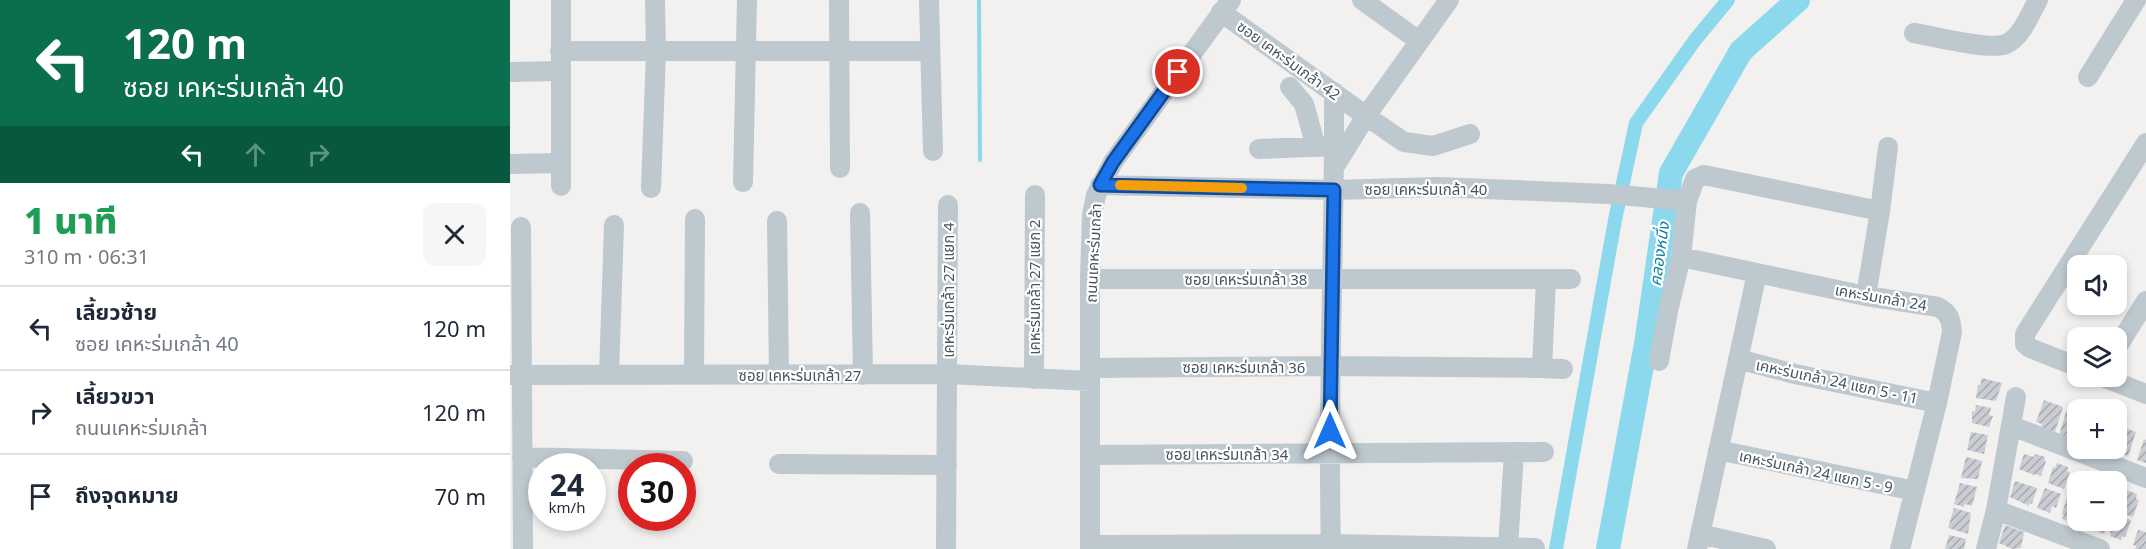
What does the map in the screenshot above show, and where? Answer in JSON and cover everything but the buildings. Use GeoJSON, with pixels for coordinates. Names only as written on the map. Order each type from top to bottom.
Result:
{"type":"FeatureCollection","features":[{"type":"Feature","properties":{"kind":"street"},"geometry":{"type":"LineString","coordinates":[[561,0],[561,186]]}},
{"type":"Feature","properties":{"kind":"street"},"geometry":{"type":"LineString","coordinates":[[651,188],[656,52],[655,0]]}},
{"type":"Feature","properties":{"kind":"street"},"geometry":{"type":"LineString","coordinates":[[743,182],[747,0]]}},
{"type":"Feature","properties":{"kind":"street"},"geometry":{"type":"LineString","coordinates":[[839,0],[840,168]]}},
{"type":"Feature","properties":{"kind":"street"},"geometry":{"type":"LineString","coordinates":[[929,0],[933,151]]}},
{"type":"Feature","properties":{"kind":"street"},"geometry":{"type":"LineString","coordinates":[[1362,0],[1419,41]]}},
{"type":"Feature","properties":{"kind":"street"},"geometry":{"type":"LineString","coordinates":[[1331,546],[1330,366],[1335,166],[1361,112],[1449,0]]}},
{"type":"Feature","properties":{"kind":"street"},"geometry":{"type":"LineString","coordinates":[[1914,33],[1993,47],[2007,44],[2019,33],[2038,0]]}},
{"type":"Feature","properties":{"kind":"street"},"geometry":{"type":"LineString","coordinates":[[2088,77],[2136,0]]}},
{"type":"Feature","properties":{"kind":"street","name":"ซอย เคหะร่มเกล้า 42"},"geometry":{"type":"LineString","coordinates":[[1226,6],[1334,92],[1404,142],[1433,146],[1470,134]]}},
{"type":"Feature","properties":{"kind":"street","name":"ถนนเคหะร่มเกล้า"},"geometry":{"type":"LineString","coordinates":[[1090,547],[1092,215],[1100,185],[1113,162],[1226,6]]}},
{"type":"Feature","properties":{"kind":"street"},"geometry":{"type":"LineString","coordinates":[[560,51],[929,51]]}},
{"type":"Feature","properties":{"kind":"street"},"geometry":{"type":"LineString","coordinates":[[510,72],[560,71]]}},
{"type":"Feature","properties":{"kind":"street"},"geometry":{"type":"LineString","coordinates":[[1290,87],[1304,104],[1335,166]]}},
{"type":"Feature","properties":{"kind":"street"},"geometry":{"type":"LineString","coordinates":[[1325,146],[1334,92]]}},
{"type":"Feature","properties":{"kind":"street"},"geometry":{"type":"LineString","coordinates":[[2067,361],[2027,341],[2146,143]]}},
{"type":"Feature","properties":{"kind":"street"},"geometry":{"type":"LineString","coordinates":[[1259,149],[1325,146]]}},
{"type":"Feature","properties":{"kind":"street"},"geometry":{"type":"LineString","coordinates":[[1866,296],[1888,147]]}},
{"type":"Feature","properties":{"kind":"street"},"geometry":{"type":"LineString","coordinates":[[510,164],[561,163]]}},
{"type":"Feature","properties":{"kind":"street"},"geometry":{"type":"LineString","coordinates":[[1659,361],[1681,257],[1686,201],[1695,179],[1704,175],[1880,211]]}},
{"type":"Feature","properties":{"kind":"street","name":"ซอย เคหะร่มเกล้า 40"},"geometry":{"type":"LineString","coordinates":[[1100,185],[1334,190],[1438,187],[1624,195],[1686,201]]}},
{"type":"Feature","properties":{"kind":"street","name":"เคหะร่มเกล้า 27 แยก 2"},"geometry":{"type":"LineString","coordinates":[[1034,379],[1035,195]]}},
{"type":"Feature","properties":{"kind":"street","name":"เคหะร่มเกล้า 27 แยก 4"},"geometry":{"type":"LineString","coordinates":[[946,549],[948,205]]}},
{"type":"Feature","properties":{"kind":"street"},"geometry":{"type":"LineString","coordinates":[[860,213],[864,375]]}},
{"type":"Feature","properties":{"kind":"street"},"geometry":{"type":"LineString","coordinates":[[694,375],[695,219]]}},
{"type":"Feature","properties":{"kind":"street"},"geometry":{"type":"LineString","coordinates":[[777,221],[779,375]]}},
{"type":"Feature","properties":{"kind":"street"},"geometry":{"type":"LineString","coordinates":[[609,375],[614,225]]}},
{"type":"Feature","properties":{"kind":"street"},"geometry":{"type":"LineString","coordinates":[[521,227],[517,375],[522,457],[523,549]]}},
{"type":"Feature","properties":{"kind":"street","name":"เคหะร่มเกล้า 24"},"geometry":{"type":"LineString","coordinates":[[1681,257],[1866,296],[1938,307],[1946,311],[1951,321],[1952,332],[1937,403],[1900,549]]}},
{"type":"Feature","properties":{"kind":"street"},"geometry":{"type":"LineString","coordinates":[[1757,273],[1698,541],[1766,549]]}},
{"type":"Feature","properties":{"kind":"street","name":"ซอย เคหะร่มเกล้า 38"},"geometry":{"type":"LineString","coordinates":[[1090,279],[1571,279]]}},
{"type":"Feature","properties":{"kind":"street"},"geometry":{"type":"LineString","coordinates":[[1542,368],[1546,280]]}},
{"type":"Feature","properties":{"kind":"street"},"geometry":{"type":"LineString","coordinates":[[2127,331],[2146,301]]}},
{"type":"Feature","properties":{"kind":"street","name":"เคหะร่มเกล้า 24 แยก 5 - 11"},"geometry":{"type":"LineString","coordinates":[[1738,359],[1795,374],[1937,403]]}},
{"type":"Feature","properties":{"kind":"street","name":"ซอย เคหะร่มเกล้า 36"},"geometry":{"type":"LineString","coordinates":[[1090,375],[1330,366],[1563,369]]}},
{"type":"Feature","properties":{"kind":"street","name":"ซอย เคหะร่มเกล้า 27"},"geometry":{"type":"LineString","coordinates":[[517,375],[948,374],[1034,379],[1090,375]]}},
{"type":"Feature","properties":{"kind":"street"},"geometry":{"type":"LineString","coordinates":[[2127,387],[2146,394]]}},
{"type":"Feature","properties":{"kind":"street"},"geometry":{"type":"LineString","coordinates":[[1986,549],[1996,510],[2016,398]]}},
{"type":"Feature","properties":{"kind":"street"},"geometry":{"type":"LineString","coordinates":[[2012,426],[2146,478]]}},
{"type":"Feature","properties":{"kind":"street","name":"เคหะร่มเกล้า 24 แยก 5 - 9"},"geometry":{"type":"LineString","coordinates":[[1718,450],[1915,491]]}},
{"type":"Feature","properties":{"kind":"street","name":"ซอย เคหะร่มเกล้า 34"},"geometry":{"type":"LineString","coordinates":[[1090,455],[1545,452]]}},
{"type":"Feature","properties":{"kind":"street"},"geometry":{"type":"LineString","coordinates":[[1508,547],[1514,453]]}},
{"type":"Feature","properties":{"kind":"street"},"geometry":{"type":"LineString","coordinates":[[522,457],[618,459]]}},
{"type":"Feature","properties":{"kind":"street"},"geometry":{"type":"LineString","coordinates":[[779,464],[947,465]]}},
{"type":"Feature","properties":{"kind":"street"},"geometry":{"type":"LineString","coordinates":[[1996,510],[2080,545],[2100,549]]}},
{"type":"Feature","properties":{"kind":"street"},"geometry":{"type":"LineString","coordinates":[[1090,547],[1535,548]]}},
{"type":"Feature","properties":{"kind":"waterway"},"geometry":{"type":"LineString","coordinates":[[979,0],[980,160]]}},
{"type":"Feature","properties":{"kind":"waterway"},"geometry":{"type":"LineString","coordinates":[[1556,549],[1615,220],[1636,123],[1695,40],[1728,0]]}},
{"type":"Feature","properties":{"kind":"waterway","name":"คลองหนึ่ง"},"geometry":{"type":"LineString","coordinates":[[1608,549],[1646,344],[1671,173],[1741,51],[1798,0]]}},
{"type":"Feature","properties":{"kind":"slow traffic"},"geometry":{"type":"LineString","coordinates":[[1120,185],[1242,188]]}},
{"type":"Feature","properties":{"kind":"route"},"geometry":{"type":"LineString","coordinates":[[1178,72],[1113,162],[1100,185],[1334,190],[1330,431]]}}]}
